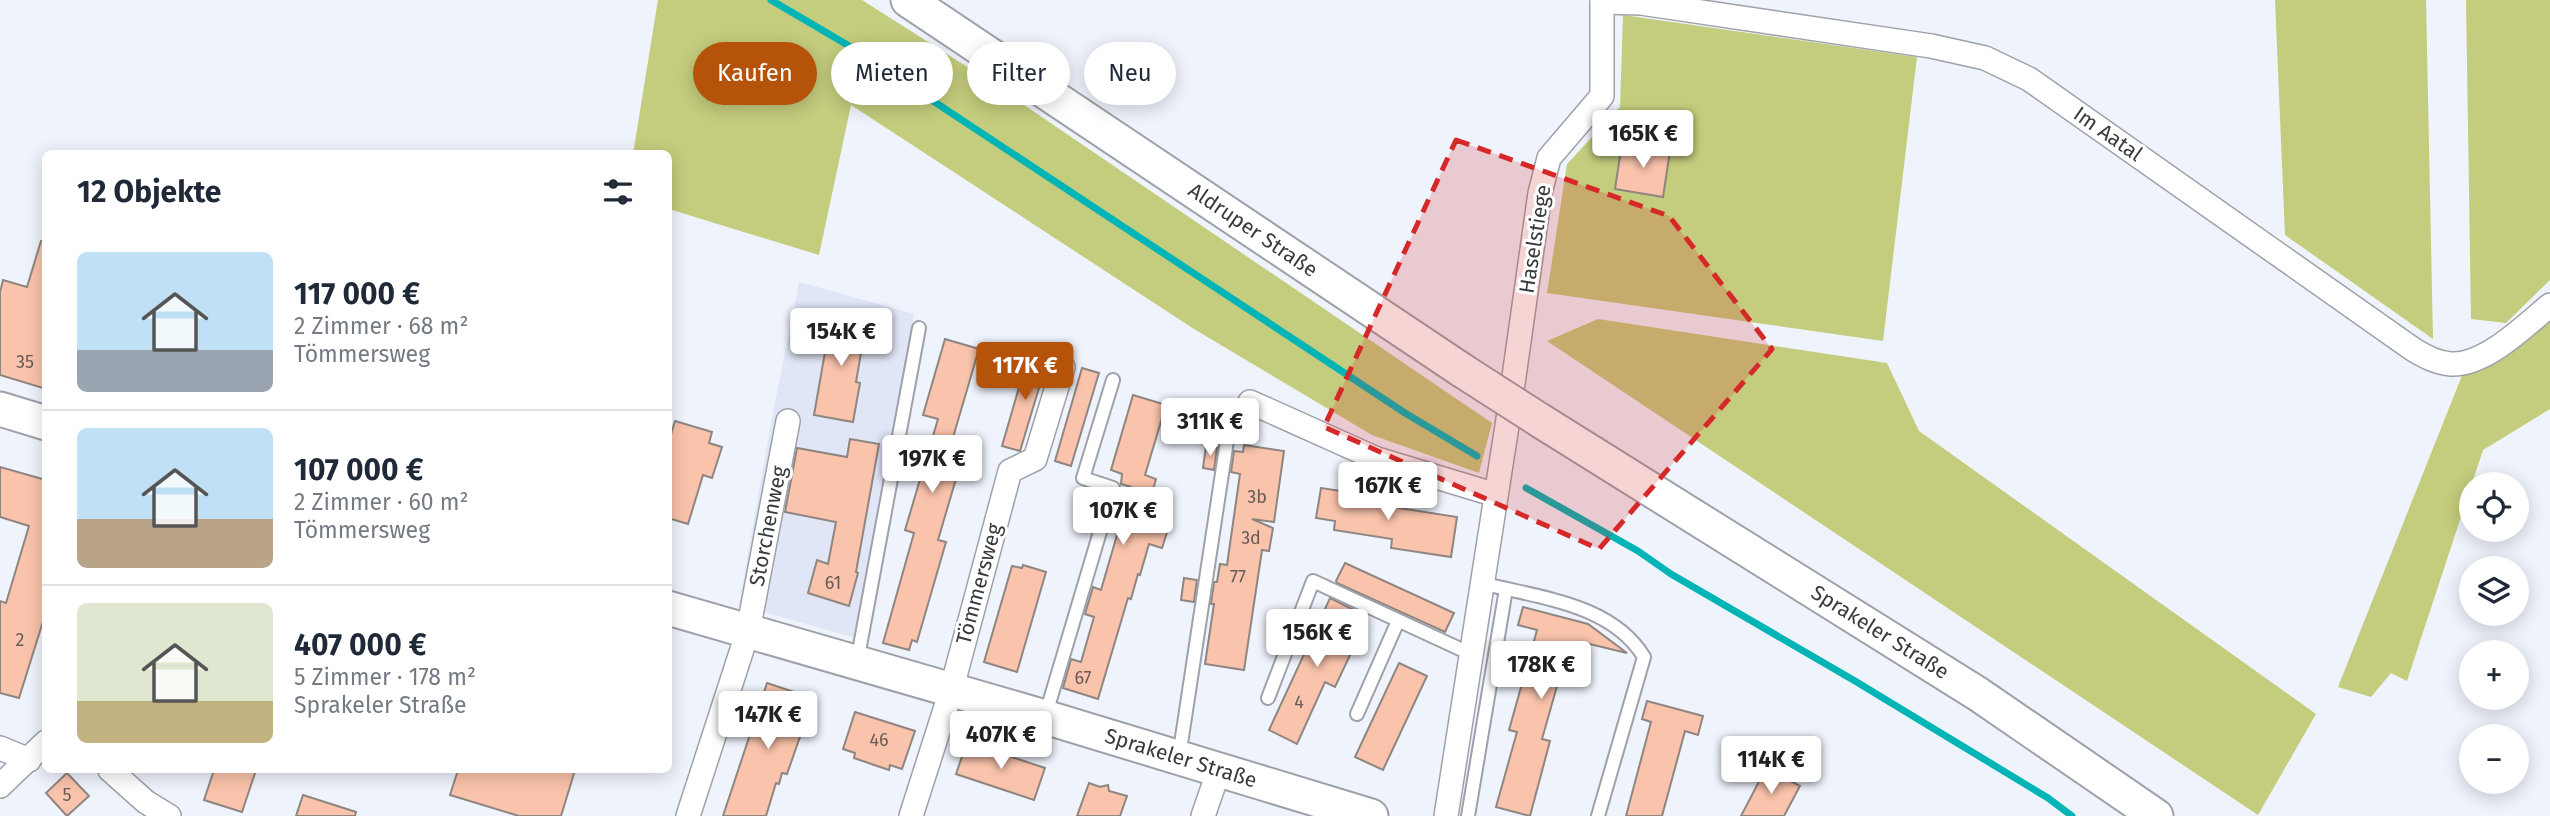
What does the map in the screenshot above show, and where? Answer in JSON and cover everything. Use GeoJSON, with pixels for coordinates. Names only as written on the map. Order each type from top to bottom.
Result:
{"type":"FeatureCollection","features":[{"type":"Feature","properties":{"kind":"main road","name":"Aldruper Straße"},"geometry":{"type":"LineString","coordinates":[[908,0],[1463,371],[1600,457]]}},
{"type":"Feature","properties":{"kind":"main road"},"geometry":{"type":"LineString","coordinates":[[0,410],[42,422]]}},
{"type":"Feature","properties":{"kind":"main road","name":"Sprakeler Straße"},"geometry":{"type":"LineString","coordinates":[[1600,457],[1978,694],[2156,816]]}},
{"type":"Feature","properties":{"kind":"main road","name":"Sprakeler Straße"},"geometry":{"type":"LineString","coordinates":[[672,609],[1045,717],[1371,816]]}},
{"type":"Feature","properties":{"kind":"street","name":"Im Aatal"},"geometry":{"type":"LineString","coordinates":[[1602,1],[1641,3],[1931,46],[1985,58],[2029,79],[2403,342],[2435,361],[2454,364],[2489,352],[2506,343],[2550,305]]}},
{"type":"Feature","properties":{"kind":"street","name":"Haselstiege"},"geometry":{"type":"LineString","coordinates":[[1446,816],[1540,193],[1549,158],[1602,96],[1602,1]]}},
{"type":"Feature","properties":{"kind":"street","name":"Tömmersweg"},"geometry":{"type":"LineString","coordinates":[[911,816],[951,691],[1010,471],[1035,459],[1063,367]]}},
{"type":"Feature","properties":{"kind":"street"},"geometry":{"type":"LineString","coordinates":[[1250,401],[1377,459],[1496,495]]}},
{"type":"Feature","properties":{"kind":"street","name":"Storchenweg"},"geometry":{"type":"LineString","coordinates":[[688,816],[748,631],[788,421]]}},
{"type":"Feature","properties":{"kind":"street"},"geometry":{"type":"LineString","coordinates":[[0,786],[42,746]]}},
{"type":"Feature","properties":{"kind":"street"},"geometry":{"type":"LineString","coordinates":[[0,748],[29,760]]}},
{"type":"Feature","properties":{"kind":"street"},"geometry":{"type":"LineString","coordinates":[[1203,816],[1219,770]]}},
{"type":"Feature","properties":{"kind":"street"},"geometry":{"type":"LineString","coordinates":[[113,773],[146,802],[169,816]]}},
{"type":"Feature","properties":{"kind":"lane"},"geometry":{"type":"LineString","coordinates":[[857,663],[919,328]]}},
{"type":"Feature","properties":{"kind":"lane"},"geometry":{"type":"LineString","coordinates":[[1045,717],[1113,488],[1083,478],[1112,380]]}},
{"type":"Feature","properties":{"kind":"lane"},"geometry":{"type":"LineString","coordinates":[[1179,758],[1228,434],[1250,401]]}},
{"type":"Feature","properties":{"kind":"lane"},"geometry":{"type":"LineString","coordinates":[[1268,698],[1313,581],[1471,654]]}},
{"type":"Feature","properties":{"kind":"lane"},"geometry":{"type":"LineString","coordinates":[[1482,583],[1590,611],[1633,640],[1644,657],[1598,816]]}},
{"type":"Feature","properties":{"kind":"lane"},"geometry":{"type":"LineString","coordinates":[[1468,816],[1506,589]]}},
{"type":"Feature","properties":{"kind":"lane"},"geometry":{"type":"LineString","coordinates":[[1357,714],[1398,621]]}},
{"type":"Feature","properties":{"kind":"highlighted area"},"geometry":{"type":"Polygon","coordinates":[[[1456,140],[1669,216],[1772,349],[1599,549],[1324,427],[1456,140]]]}},
{"type":"Feature","properties":{"kind":"shaded area"},"geometry":{"type":"Polygon","coordinates":[[[799,282],[914,314],[856,638],[739,605],[799,282]]]}},
{"type":"Feature","properties":{"kind":"green space"},"geometry":{"type":"Polygon","coordinates":[[[658,0],[862,0],[928,42],[831,42],[831,105],[851,105],[819,255],[672,210],[672,150],[634,150],[658,0]]]}},
{"type":"Feature","properties":{"kind":"green space"},"geometry":{"type":"Polygon","coordinates":[[[2275,0],[2426,0],[2433,339],[2285,235],[2275,0]]]}},
{"type":"Feature","properties":{"kind":"green space"},"geometry":{"type":"Polygon","coordinates":[[[2466,0],[2550,0],[2550,280],[2506,323],[2471,319],[2466,0]]]}},
{"type":"Feature","properties":{"kind":"green space"},"geometry":{"type":"Polygon","coordinates":[[[1623,15],[1917,57],[1883,341],[1547,293],[1567,164],[1620,107],[1623,15]]]}},
{"type":"Feature","properties":{"kind":"green space"},"geometry":{"type":"Polygon","coordinates":[[[953,58],[967,67],[967,105],[1024,105],[1492,423],[1479,473],[1372,435],[1194,329],[851,105],[953,105],[953,58]]]}},
{"type":"Feature","properties":{"kind":"green space"},"geometry":{"type":"Polygon","coordinates":[[[2550,294],[2550,409],[2483,450],[2476,472],[2459,472],[2459,523],[2407,681],[2391,673],[2371,697],[2338,687],[2463,373],[2550,294]]]}},
{"type":"Feature","properties":{"kind":"green space"},"geometry":{"type":"Polygon","coordinates":[[[1598,319],[1887,363],[1919,431],[2316,714],[2258,815],[1547,341],[1598,319]]]}},
{"type":"Feature","properties":{"kind":"building"},"geometry":{"type":"Polygon","coordinates":[[[1622,143],[1670,151],[1663,197],[1615,189],[1622,143]]]}},
{"type":"Feature","properties":{"kind":"building"},"geometry":{"type":"Polygon","coordinates":[[[42,241],[42,388],[0,375],[0,292],[3,280],[27,287],[42,241]]]}},
{"type":"Feature","properties":{"kind":"building"},"geometry":{"type":"Polygon","coordinates":[[[832,312],[867,318],[856,382],[860,383],[853,422],[814,415],[832,312]]]}},
{"type":"Feature","properties":{"kind":"building"},"geometry":{"type":"Polygon","coordinates":[[[945,339],[979,349],[949,451],[963,455],[938,540],[946,542],[917,642],[912,640],[909,650],[883,643],[914,533],[905,530],[938,419],[923,415],[945,339]]]}},
{"type":"Feature","properties":{"kind":"building"},"geometry":{"type":"Polygon","coordinates":[[[1029,353],[1048,358],[1020,451],[1002,446],[1029,353]]]}},
{"type":"Feature","properties":{"kind":"building"},"geometry":{"type":"Polygon","coordinates":[[[1082,368],[1099,373],[1071,466],[1055,461],[1082,368]]]}},
{"type":"Feature","properties":{"kind":"building"},"geometry":{"type":"Polygon","coordinates":[[[1133,395],[1166,405],[1145,475],[1156,479],[1147,510],[1172,517],[1162,548],[1149,544],[1131,599],[1128,598],[1098,699],[1063,688],[1071,659],[1081,662],[1094,617],[1085,614],[1093,587],[1101,590],[1131,487],[1121,484],[1122,474],[1111,470],[1133,395]]]}},
{"type":"Feature","properties":{"kind":"building"},"geometry":{"type":"Polygon","coordinates":[[[675,421],[712,432],[709,443],[722,447],[712,478],[703,475],[688,524],[672,519],[672,431],[675,421]]]}},
{"type":"Feature","properties":{"kind":"building"},"geometry":{"type":"Polygon","coordinates":[[[850,439],[879,444],[856,572],[858,573],[849,606],[808,593],[817,560],[828,564],[836,522],[785,512],[797,448],[847,457],[850,439]]]}},
{"type":"Feature","properties":{"kind":"building"},"geometry":{"type":"Polygon","coordinates":[[[1244,445],[1284,451],[1274,522],[1252,519],[1273,528],[1269,551],[1262,550],[1244,670],[1205,664],[1214,604],[1211,604],[1214,582],[1217,582],[1220,564],[1227,565],[1240,474],[1231,472],[1234,451],[1243,452],[1244,445]]]}},
{"type":"Feature","properties":{"kind":"building"},"geometry":{"type":"Polygon","coordinates":[[[1206,446],[1217,448],[1214,470],[1203,468],[1206,446]]]}},
{"type":"Feature","properties":{"kind":"building"},"geometry":{"type":"Polygon","coordinates":[[[0,467],[42,479],[42,625],[19,698],[0,693],[0,601],[6,603],[29,526],[0,517],[0,467]]]}},
{"type":"Feature","properties":{"kind":"building"},"geometry":{"type":"Polygon","coordinates":[[[1321,488],[1400,500],[1399,508],[1457,517],[1451,557],[1391,548],[1392,539],[1334,530],[1335,521],[1316,518],[1321,488]]]}},
{"type":"Feature","properties":{"kind":"building"},"geometry":{"type":"Polygon","coordinates":[[[1345,563],[1454,613],[1445,632],[1337,583],[1345,563]]]}},
{"type":"Feature","properties":{"kind":"building"},"geometry":{"type":"Polygon","coordinates":[[[1023,565],[1046,572],[1017,672],[984,662],[1012,566],[1022,568],[1023,565]]]}},
{"type":"Feature","properties":{"kind":"building"},"geometry":{"type":"Polygon","coordinates":[[[1184,578],[1197,580],[1194,602],[1181,600],[1184,578]]]}},
{"type":"Feature","properties":{"kind":"building"},"geometry":{"type":"Polygon","coordinates":[[[1330,598],[1358,612],[1350,629],[1360,634],[1335,687],[1325,682],[1297,744],[1269,730],[1330,598]]]}},
{"type":"Feature","properties":{"kind":"building"},"geometry":{"type":"Polygon","coordinates":[[[1523,607],[1588,624],[1627,653],[1581,642],[1574,668],[1563,665],[1542,739],[1550,741],[1530,816],[1496,807],[1517,732],[1509,730],[1537,630],[1518,625],[1523,607]]]}},
{"type":"Feature","properties":{"kind":"building"},"geometry":{"type":"Polygon","coordinates":[[[1399,663],[1427,676],[1383,770],[1355,757],[1399,663]]]}},
{"type":"Feature","properties":{"kind":"building"},"geometry":{"type":"Polygon","coordinates":[[[767,683],[812,698],[801,734],[787,774],[782,773],[779,784],[776,783],[766,816],[723,816],[767,683]]]}},
{"type":"Feature","properties":{"kind":"building"},"geometry":{"type":"Polygon","coordinates":[[[1647,701],[1703,716],[1698,735],[1685,731],[1662,816],[1626,816],[1651,722],[1642,719],[1647,701]]]}},
{"type":"Feature","properties":{"kind":"building"},"geometry":{"type":"Polygon","coordinates":[[[855,712],[915,731],[902,769],[890,765],[889,770],[877,766],[854,758],[855,753],[843,749],[855,712]]]}},
{"type":"Feature","properties":{"kind":"building"},"geometry":{"type":"Polygon","coordinates":[[[967,742],[1045,768],[1034,800],[956,774],[967,742]]]}},
{"type":"Feature","properties":{"kind":"building"},"geometry":{"type":"Polygon","coordinates":[[[1766,768],[1800,786],[1784,816],[1741,816],[1766,768]]]}},
{"type":"Feature","properties":{"kind":"building"},"geometry":{"type":"Polygon","coordinates":[[[67,773],[89,796],[67,816],[46,793],[67,773]]]}},
{"type":"Feature","properties":{"kind":"building"},"geometry":{"type":"Polygon","coordinates":[[[213,773],[255,773],[242,812],[204,800],[213,773]]]}},
{"type":"Feature","properties":{"kind":"building"},"geometry":{"type":"Polygon","coordinates":[[[457,773],[574,773],[561,816],[519,816],[450,795],[457,773]]]}},
{"type":"Feature","properties":{"kind":"building"},"geometry":{"type":"Polygon","coordinates":[[[1089,783],[1100,787],[1108,785],[1109,791],[1127,796],[1120,816],[1077,816],[1089,783]]]}},
{"type":"Feature","properties":{"kind":"building"},"geometry":{"type":"Polygon","coordinates":[[[303,795],[356,812],[355,816],[296,816],[303,795]]]}},
{"type":"Feature","properties":{"kind":"waterway"},"geometry":{"type":"LineString","coordinates":[[771,0],[856,50],[1405,413],[1477,456]]}},
{"type":"Feature","properties":{"kind":"waterway"},"geometry":{"type":"LineString","coordinates":[[1526,488],[1638,551],[1671,574],[1855,681],[2048,798],[2072,816]]}}]}
